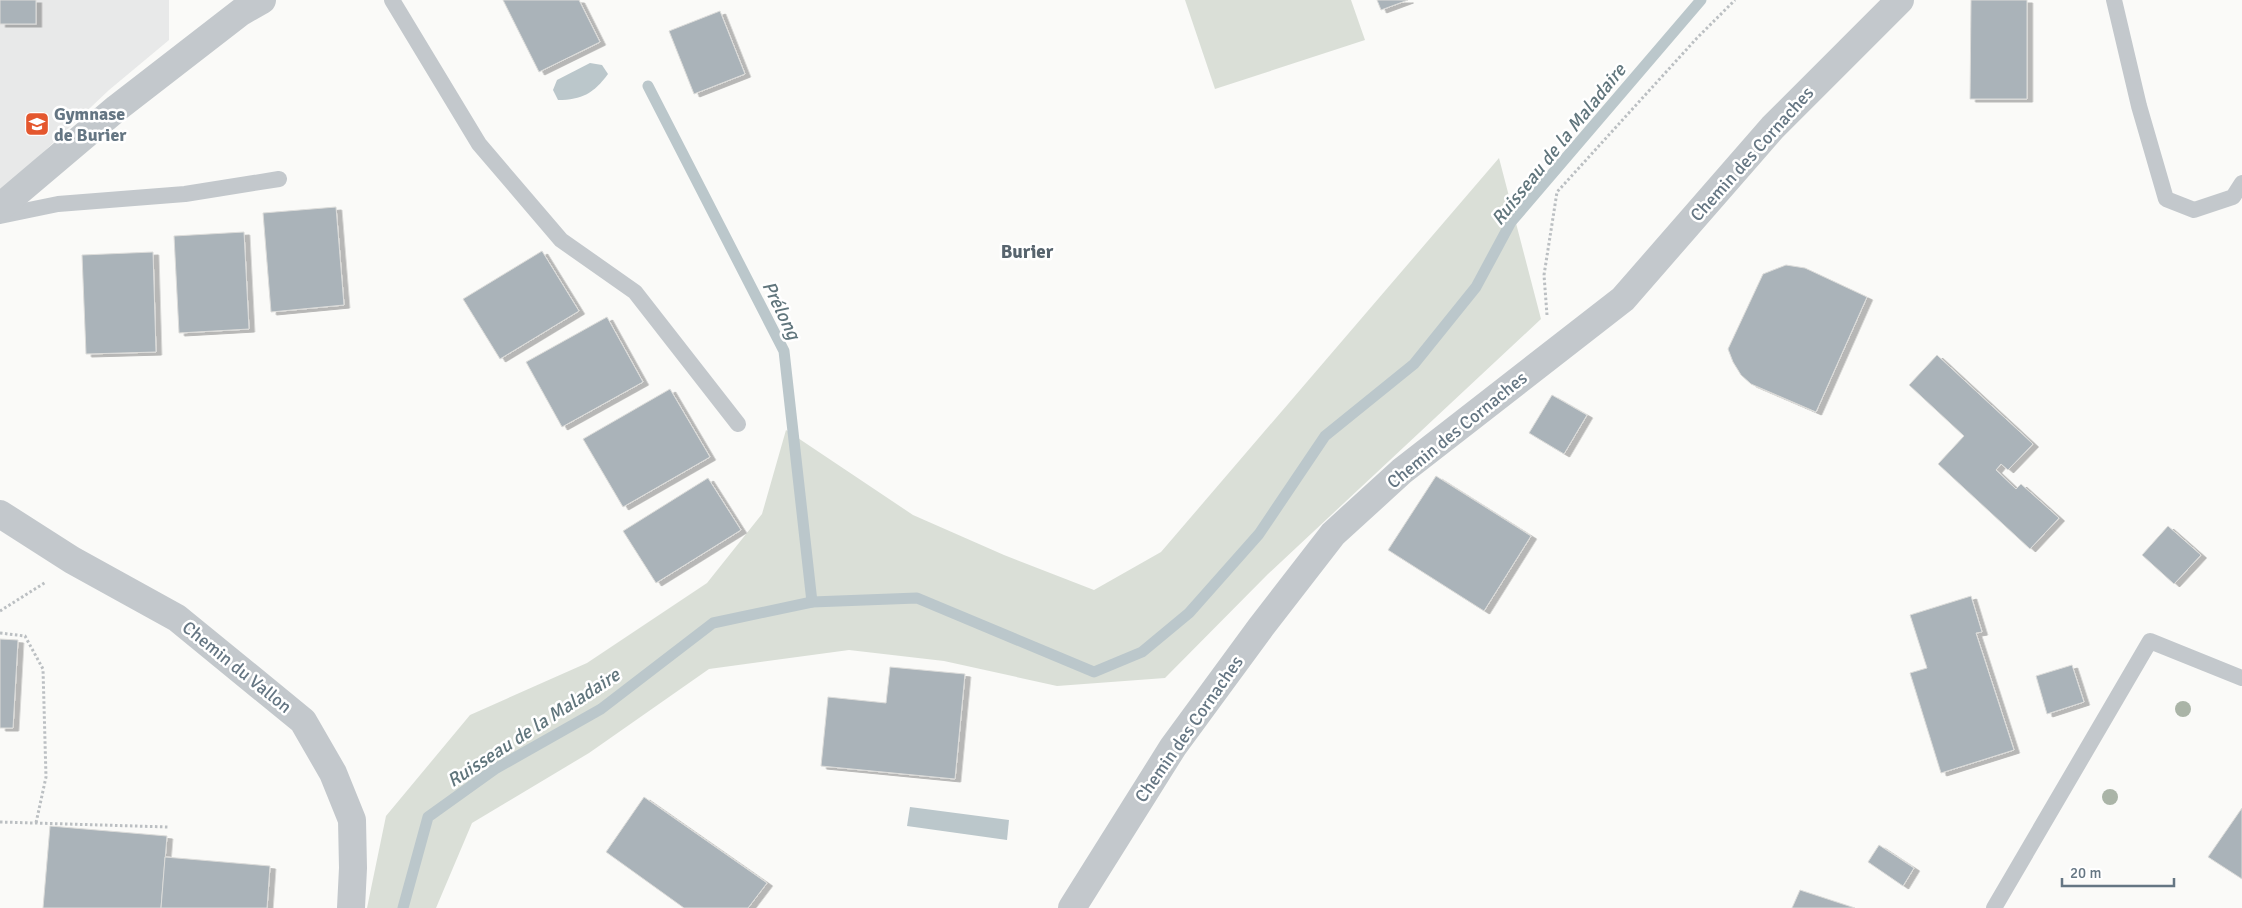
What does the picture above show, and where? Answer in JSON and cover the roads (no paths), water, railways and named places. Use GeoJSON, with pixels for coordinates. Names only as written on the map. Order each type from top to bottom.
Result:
{"type":"FeatureCollection","features":[{"type":"Feature","properties":{"kind":"street"},"geometry":{"type":"LineString","coordinates":[[0,207],[117,108],[241,12],[262,0]]}},
{"type":"Feature","properties":{"kind":"street","name":"Chemin des Cornaches"},"geometry":{"type":"LineString","coordinates":[[1072,908],[1174,747],[1261,627],[1333,534],[1402,471],[1623,298],[1773,127],[1900,0]]}},
{"type":"Feature","properties":{"kind":"street","name":"Chemin du Vallon"},"geometry":{"type":"LineString","coordinates":[[0,514],[72,560],[177,618],[303,721],[333,774],[352,820],[351,908]]}},
{"type":"Feature","properties":{"kind":"lane"},"geometry":{"type":"LineString","coordinates":[[392,0],[479,144],[561,240],[635,292],[738,424]]}},
{"type":"Feature","properties":{"kind":"lane"},"geometry":{"type":"LineString","coordinates":[[2114,0],[2139,106],[2166,198],[2194,210],[2233,197],[2242,183]]}},
{"type":"Feature","properties":{"kind":"lane"},"geometry":{"type":"LineString","coordinates":[[0,216],[58,204],[185,194],[279,178]]}},
{"type":"Feature","properties":{"kind":"lane"},"geometry":{"type":"LineString","coordinates":[[1994,908],[2150,641],[2242,678]]}},
{"type":"Feature","properties":{"kind":"waterway","name":"Ruisseau de la Maladaire"},"geometry":{"type":"LineString","coordinates":[[403,908],[428,817],[495,769],[601,709],[713,623],[812,602],[917,598],[1094,672],[1142,652],[1189,613],[1259,534],[1325,436],[1414,364],[1476,287],[1511,222],[1701,0]]}},
{"type":"Feature","properties":{"kind":"waterway","name":"Prélong"},"geometry":{"type":"LineString","coordinates":[[648,86],[784,351],[812,602]]}},
{"type":"Feature","properties":{"kind":"place","name":"Gymnase de Burier"},"geometry":{"type":"Point","coordinates":[37,124]}},
{"type":"Feature","properties":{"kind":"district","name":"Burier"},"geometry":{"type":"Point","coordinates":[1027,251]}}]}
